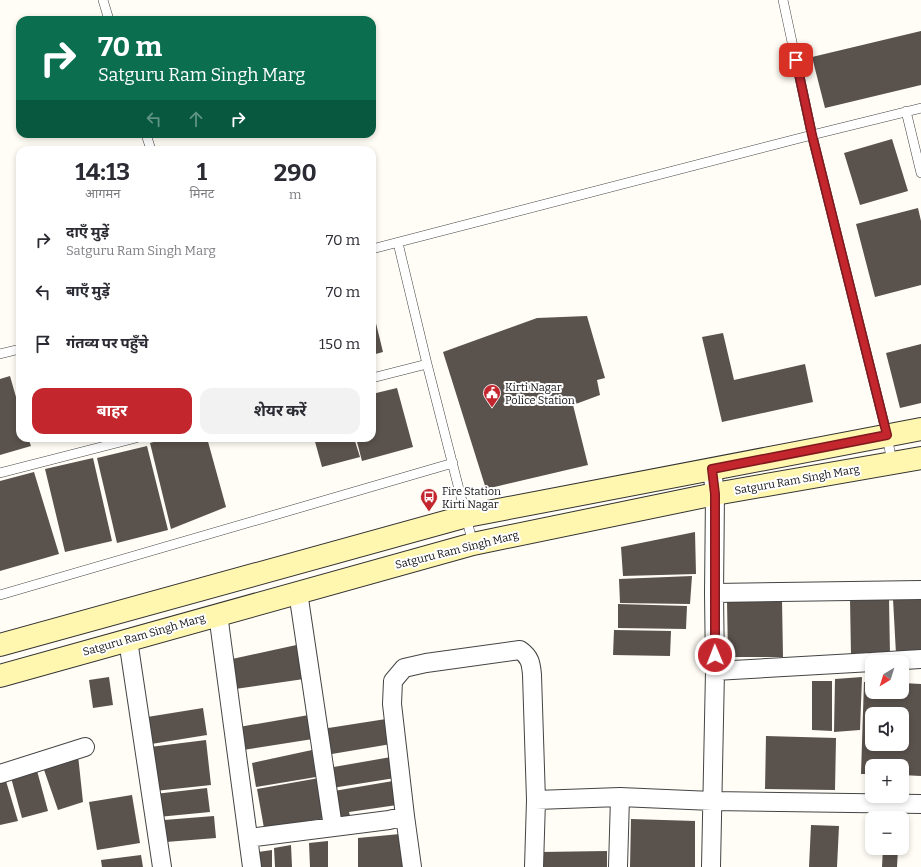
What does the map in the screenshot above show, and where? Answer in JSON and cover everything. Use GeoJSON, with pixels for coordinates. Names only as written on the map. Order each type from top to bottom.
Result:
{"type":"FeatureCollection","features":[{"type":"Feature","properties":{"kind":"main road"},"geometry":{"type":"LineString","coordinates":[[0,645],[467,516],[921,429]]}},
{"type":"Feature","properties":{"kind":"main road","name":"Satguru Ram Singh Marg"},"geometry":{"type":"LineString","coordinates":[[0,676],[473,544],[715,494],[921,458]]}},
{"type":"Feature","properties":{"kind":"street"},"geometry":{"type":"LineString","coordinates":[[712,469],[715,494],[715,671],[711,867],[715,867]]}},
{"type":"Feature","properties":{"kind":"street"},"geometry":{"type":"LineString","coordinates":[[714,593],[921,590]]}},
{"type":"Feature","properties":{"kind":"street"},"geometry":{"type":"LineString","coordinates":[[298,592],[333,827]]}},
{"type":"Feature","properties":{"kind":"street"},"geometry":{"type":"LineString","coordinates":[[218,614],[252,867]]}},
{"type":"Feature","properties":{"kind":"street"},"geometry":{"type":"LineString","coordinates":[[128,640],[162,867]]}},
{"type":"Feature","properties":{"kind":"street"},"geometry":{"type":"LineString","coordinates":[[412,867],[392,704],[393,680],[404,668],[426,663],[520,650],[526,654],[531,662],[536,800],[534,867]]}},
{"type":"Feature","properties":{"kind":"street"},"geometry":{"type":"LineString","coordinates":[[909,660],[921,659]]}},
{"type":"Feature","properties":{"kind":"street"},"geometry":{"type":"LineString","coordinates":[[715,671],[865,662]]}},
{"type":"Feature","properties":{"kind":"street"},"geometry":{"type":"LineString","coordinates":[[0,774],[85,747]]}},
{"type":"Feature","properties":{"kind":"street"},"geometry":{"type":"LineString","coordinates":[[618,867],[620,797]]}},
{"type":"Feature","properties":{"kind":"street"},"geometry":{"type":"LineString","coordinates":[[536,800],[620,797],[712,801],[921,804]]}},
{"type":"Feature","properties":{"kind":"street"},"geometry":{"type":"LineString","coordinates":[[248,838],[389,820],[405,816]]}},
{"type":"Feature","properties":{"kind":"lane"},"geometry":{"type":"LineString","coordinates":[[103,0],[108,16]]}},
{"type":"Feature","properties":{"kind":"lane"},"geometry":{"type":"LineString","coordinates":[[783,0],[812,135],[887,435],[892,463]]}},
{"type":"Feature","properties":{"kind":"lane"},"geometry":{"type":"LineString","coordinates":[[376,248],[921,108]]}},
{"type":"Feature","properties":{"kind":"lane"},"geometry":{"type":"LineString","coordinates":[[906,111],[921,173]]}},
{"type":"Feature","properties":{"kind":"lane"},"geometry":{"type":"LineString","coordinates":[[398,243],[473,544]]}},
{"type":"Feature","properties":{"kind":"lane"},"geometry":{"type":"LineString","coordinates":[[0,354],[16,350]]}},
{"type":"Feature","properties":{"kind":"lane"},"geometry":{"type":"LineString","coordinates":[[376,377],[427,364]]}},
{"type":"Feature","properties":{"kind":"lane"},"geometry":{"type":"LineString","coordinates":[[0,473],[120,442]]}},
{"type":"Feature","properties":{"kind":"lane"},"geometry":{"type":"LineString","coordinates":[[0,595],[453,463]]}},
{"type":"Feature","properties":{"kind":"building"},"geometry":{"type":"Polygon","coordinates":[[[921,31],[921,85],[825,108],[812,57],[921,31]]]}},
{"type":"Feature","properties":{"kind":"building"},"geometry":{"type":"Polygon","coordinates":[[[892,139],[908,191],[860,205],[844,153],[892,139]]]}},
{"type":"Feature","properties":{"kind":"building"},"geometry":{"type":"Polygon","coordinates":[[[918,208],[921,221],[921,285],[875,297],[856,224],[918,208]]]}},
{"type":"Feature","properties":{"kind":"building","name":"Kirti Nagar Police Station"},"geometry":{"type":"Polygon","coordinates":[[[587,316],[605,378],[597,380],[600,395],[573,405],[588,465],[486,489],[443,352],[537,318],[587,316]]]}},
{"type":"Feature","properties":{"kind":"building"},"geometry":{"type":"Polygon","coordinates":[[[376,323],[383,352],[376,354],[376,323]]]}},
{"type":"Feature","properties":{"kind":"building"},"geometry":{"type":"Polygon","coordinates":[[[723,333],[734,380],[805,364],[813,402],[722,422],[702,337],[723,333]]]}},
{"type":"Feature","properties":{"kind":"building"},"geometry":{"type":"Polygon","coordinates":[[[921,344],[921,403],[900,408],[886,353],[921,344]]]}},
{"type":"Feature","properties":{"kind":"building"},"geometry":{"type":"Polygon","coordinates":[[[10,376],[16,397],[16,442],[30,442],[31,446],[0,455],[0,379],[10,376]]]}},
{"type":"Feature","properties":{"kind":"building"},"geometry":{"type":"Polygon","coordinates":[[[397,388],[413,447],[362,461],[357,442],[376,442],[376,393],[397,388]]]}},
{"type":"Feature","properties":{"kind":"building"},"geometry":{"type":"Polygon","coordinates":[[[208,442],[226,507],[171,529],[150,443],[208,442]]]}},
{"type":"Feature","properties":{"kind":"building"},"geometry":{"type":"Polygon","coordinates":[[[315,442],[355,442],[360,457],[322,467],[315,442]]]}},
{"type":"Feature","properties":{"kind":"building"},"geometry":{"type":"Polygon","coordinates":[[[147,446],[168,530],[117,543],[97,458],[147,446]]]}},
{"type":"Feature","properties":{"kind":"building"},"geometry":{"type":"Polygon","coordinates":[[[93,458],[112,541],[65,552],[45,469],[93,458]]]}},
{"type":"Feature","properties":{"kind":"building"},"geometry":{"type":"Polygon","coordinates":[[[34,472],[59,554],[0,571],[0,481],[34,472]]]}},
{"type":"Feature","properties":{"kind":"building"},"geometry":{"type":"Polygon","coordinates":[[[695,532],[696,574],[623,576],[621,547],[695,532]]]}},
{"type":"Feature","properties":{"kind":"building"},"geometry":{"type":"Polygon","coordinates":[[[692,576],[690,604],[620,603],[619,579],[692,576]]]}},
{"type":"Feature","properties":{"kind":"building"},"geometry":{"type":"Polygon","coordinates":[[[921,598],[921,653],[896,654],[893,599],[921,598]]]}},
{"type":"Feature","properties":{"kind":"building"},"geometry":{"type":"Polygon","coordinates":[[[850,599],[889,599],[890,655],[851,655],[850,599]]]}},
{"type":"Feature","properties":{"kind":"building"},"geometry":{"type":"Polygon","coordinates":[[[727,600],[782,600],[783,657],[728,657],[727,600]]]}},
{"type":"Feature","properties":{"kind":"building"},"geometry":{"type":"Polygon","coordinates":[[[618,604],[687,606],[686,629],[618,628],[618,604]]]}},
{"type":"Feature","properties":{"kind":"building"},"geometry":{"type":"Polygon","coordinates":[[[614,630],[671,631],[670,656],[613,655],[614,630]]]}},
{"type":"Feature","properties":{"kind":"building"},"geometry":{"type":"Polygon","coordinates":[[[301,644],[304,679],[235,689],[232,659],[301,644]]]}},
{"type":"Feature","properties":{"kind":"building"},"geometry":{"type":"Polygon","coordinates":[[[109,677],[113,705],[93,708],[89,680],[109,677]]]}},
{"type":"Feature","properties":{"kind":"building"},"geometry":{"type":"Polygon","coordinates":[[[862,677],[860,730],[834,732],[835,679],[862,677]]]}},
{"type":"Feature","properties":{"kind":"building"},"geometry":{"type":"Polygon","coordinates":[[[812,681],[832,681],[832,731],[812,730],[812,681]]]}},
{"type":"Feature","properties":{"kind":"building"},"geometry":{"type":"Polygon","coordinates":[[[864,682],[865,699],[909,699],[909,683],[921,684],[921,776],[909,775],[909,759],[865,759],[865,774],[861,774],[864,682]]]}},
{"type":"Feature","properties":{"kind":"building"},"geometry":{"type":"Polygon","coordinates":[[[203,708],[207,735],[145,745],[141,718],[203,708]]]}},
{"type":"Feature","properties":{"kind":"building"},"geometry":{"type":"Polygon","coordinates":[[[309,715],[313,739],[243,750],[239,727],[309,715]]]}},
{"type":"Feature","properties":{"kind":"building"},"geometry":{"type":"Polygon","coordinates":[[[386,719],[391,744],[326,755],[322,729],[386,719]]]}},
{"type":"Feature","properties":{"kind":"building"},"geometry":{"type":"Polygon","coordinates":[[[766,736],[836,738],[835,790],[765,789],[766,736]]]}},
{"type":"Feature","properties":{"kind":"building"},"geometry":{"type":"Polygon","coordinates":[[[206,740],[211,785],[155,791],[150,747],[206,740]]]}},
{"type":"Feature","properties":{"kind":"building"},"geometry":{"type":"Polygon","coordinates":[[[312,750],[316,777],[256,787],[252,763],[312,750]]]}},
{"type":"Feature","properties":{"kind":"building"},"geometry":{"type":"Polygon","coordinates":[[[78,755],[83,802],[58,810],[43,767],[78,755]]]}},
{"type":"Feature","properties":{"kind":"building"},"geometry":{"type":"Polygon","coordinates":[[[391,757],[395,778],[332,788],[328,768],[391,757]]]}},
{"type":"Feature","properties":{"kind":"building"},"geometry":{"type":"Polygon","coordinates":[[[36,767],[48,811],[22,818],[10,774],[36,767]]]}},
{"type":"Feature","properties":{"kind":"building"},"geometry":{"type":"Polygon","coordinates":[[[319,778],[326,818],[264,828],[257,789],[319,778]]]}},
{"type":"Feature","properties":{"kind":"building"},"geometry":{"type":"Polygon","coordinates":[[[6,781],[18,821],[0,825],[0,783],[6,781]]]}},
{"type":"Feature","properties":{"kind":"building"},"geometry":{"type":"Polygon","coordinates":[[[393,781],[397,805],[349,812],[350,816],[338,818],[334,791],[393,781]]]}},
{"type":"Feature","properties":{"kind":"building"},"geometry":{"type":"Polygon","coordinates":[[[207,788],[210,812],[158,817],[155,794],[207,788]]]}},
{"type":"Feature","properties":{"kind":"building"},"geometry":{"type":"Polygon","coordinates":[[[132,795],[140,843],[97,850],[89,802],[132,795]]]}},
{"type":"Feature","properties":{"kind":"building"},"geometry":{"type":"Polygon","coordinates":[[[214,816],[216,838],[166,842],[164,820],[214,816]]]}},
{"type":"Feature","properties":{"kind":"building"},"geometry":{"type":"Polygon","coordinates":[[[631,819],[695,821],[695,867],[630,867],[631,819]]]}},
{"type":"Feature","properties":{"kind":"building"},"geometry":{"type":"Polygon","coordinates":[[[811,825],[839,826],[837,867],[809,867],[811,825]]]}},
{"type":"Feature","properties":{"kind":"building"},"geometry":{"type":"Polygon","coordinates":[[[400,834],[405,867],[358,867],[358,838],[400,834]]]}},
{"type":"Feature","properties":{"kind":"building"},"geometry":{"type":"Polygon","coordinates":[[[328,841],[328,867],[310,867],[309,843],[328,841]]]}},
{"type":"Feature","properties":{"kind":"building"},"geometry":{"type":"Polygon","coordinates":[[[291,845],[292,867],[275,867],[274,848],[291,845]]]}},
{"type":"Feature","properties":{"kind":"building"},"geometry":{"type":"Polygon","coordinates":[[[272,850],[272,867],[258,867],[258,852],[272,850]]]}},
{"type":"Feature","properties":{"kind":"building"},"geometry":{"type":"Polygon","coordinates":[[[607,851],[607,867],[541,867],[541,852],[607,851]]]}},
{"type":"Feature","properties":{"kind":"building"},"geometry":{"type":"Polygon","coordinates":[[[141,855],[143,867],[102,867],[101,860],[141,855]]]}},
{"type":"Feature","properties":{"kind":"building"},"geometry":{"type":"Polygon","coordinates":[[[883,855],[898,855],[897,867],[882,867],[883,855]]]}},
{"type":"Feature","properties":{"kind":"place","name":"Kirti Nagar Police Station"},"geometry":{"type":"Point","coordinates":[492,408]}},
{"type":"Feature","properties":{"kind":"place","name":"Fire Station Kirti Nagar"},"geometry":{"type":"Point","coordinates":[429,512]}},
{"type":"Feature","properties":{"kind":"route"},"geometry":{"type":"LineString","coordinates":[[715,655],[715,494],[712,469],[887,435],[812,135],[796,60]]}}]}
